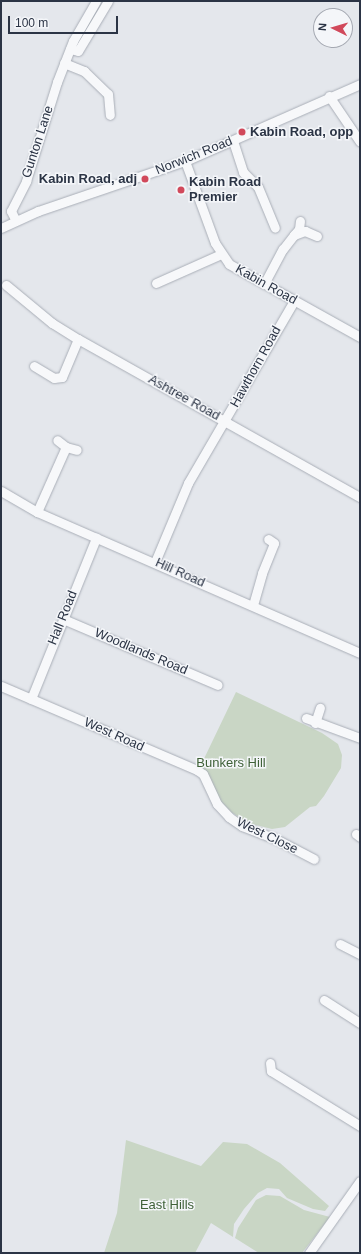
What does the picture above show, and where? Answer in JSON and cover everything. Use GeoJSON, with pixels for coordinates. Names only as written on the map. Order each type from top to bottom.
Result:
{"type":"FeatureCollection","features":[{"type":"Feature","properties":{"kind":"street","name":"Gunton Lane"},"geometry":{"type":"LineString","coordinates":[[15,219],[11,211],[26,181],[64,63],[96,1]]}},
{"type":"Feature","properties":{"kind":"street"},"geometry":{"type":"LineString","coordinates":[[70,49],[78,51],[108,1]]}},
{"type":"Feature","properties":{"kind":"street"},"geometry":{"type":"LineString","coordinates":[[64,63],[84,71],[108,94],[110,115]]}},
{"type":"Feature","properties":{"kind":"street","name":"Norwich Road"},"geometry":{"type":"LineString","coordinates":[[1,228],[15,219],[185,160],[233,141],[328,96],[360,84]]}},
{"type":"Feature","properties":{"kind":"street"},"geometry":{"type":"LineString","coordinates":[[328,96],[360,142]]}},
{"type":"Feature","properties":{"kind":"street"},"geometry":{"type":"LineString","coordinates":[[233,141],[242,172],[258,187],[274,228]]}},
{"type":"Feature","properties":{"kind":"street","name":"Kabin Road"},"geometry":{"type":"LineString","coordinates":[[185,160],[221,254],[229,264],[360,337]]}},
{"type":"Feature","properties":{"kind":"street"},"geometry":{"type":"LineString","coordinates":[[264,284],[283,249],[299,229],[300,221]]}},
{"type":"Feature","properties":{"kind":"street"},"geometry":{"type":"LineString","coordinates":[[294,235],[305,231],[317,236]]}},
{"type":"Feature","properties":{"kind":"street"},"geometry":{"type":"LineString","coordinates":[[156,283],[221,254]]}},
{"type":"Feature","properties":{"kind":"street","name":"Ashtree Road"},"geometry":{"type":"LineString","coordinates":[[6,285],[11,294],[52,323],[78,339],[360,497]]}},
{"type":"Feature","properties":{"kind":"street","name":"Hawthorn Road"},"geometry":{"type":"LineString","coordinates":[[155,562],[188,482],[226,421],[294,301]]}},
{"type":"Feature","properties":{"kind":"street"},"geometry":{"type":"LineString","coordinates":[[34,366],[54,378],[62,377],[78,339]]}},
{"type":"Feature","properties":{"kind":"street"},"geometry":{"type":"LineString","coordinates":[[57,440],[66,447],[77,450]]}},
{"type":"Feature","properties":{"kind":"street"},"geometry":{"type":"LineString","coordinates":[[37,512],[66,447]]}},
{"type":"Feature","properties":{"kind":"street","name":"Hill Road"},"geometry":{"type":"LineString","coordinates":[[1,491],[37,512],[253,605],[359,655]]}},
{"type":"Feature","properties":{"kind":"street","name":"Hall Road"},"geometry":{"type":"LineString","coordinates":[[31,699],[96,538]]}},
{"type":"Feature","properties":{"kind":"street"},"geometry":{"type":"LineString","coordinates":[[253,605],[262,573],[274,543],[268,539]]}},
{"type":"Feature","properties":{"kind":"street","name":"Woodlands Road"},"geometry":{"type":"LineString","coordinates":[[63,619],[218,685]]}},
{"type":"Feature","properties":{"kind":"street","name":"West Road"},"geometry":{"type":"LineString","coordinates":[[1,686],[197,770]]}},
{"type":"Feature","properties":{"kind":"street"},"geometry":{"type":"LineString","coordinates":[[315,723],[320,708]]}},
{"type":"Feature","properties":{"kind":"street"},"geometry":{"type":"LineString","coordinates":[[306,718],[315,723],[360,738]]}},
{"type":"Feature","properties":{"kind":"street","name":"West Close"},"geometry":{"type":"LineString","coordinates":[[197,770],[203,774],[218,804],[229,817],[242,826],[274,838],[314,859]]}},
{"type":"Feature","properties":{"kind":"street"},"geometry":{"type":"LineString","coordinates":[[340,944],[353,945],[360,954]]}},
{"type":"Feature","properties":{"kind":"street"},"geometry":{"type":"LineString","coordinates":[[324,1000],[360,1023]]}},
{"type":"Feature","properties":{"kind":"street"},"geometry":{"type":"LineString","coordinates":[[270,1063],[271,1071],[360,1126]]}},
{"type":"Feature","properties":{"kind":"street"},"geometry":{"type":"LineString","coordinates":[[310,1253],[360,1181]]}},
{"type":"Feature","properties":{"kind":"green space","name":"Bunkers Hill"},"geometry":{"type":"Polygon","coordinates":[[[236,692],[322,733],[338,744],[342,755],[341,768],[324,796],[316,806],[310,807],[285,827],[272,829],[248,823],[231,812],[217,797],[201,765],[236,692]]]}},
{"type":"Feature","properties":{"kind":"green space","name":"East Hills"},"geometry":{"type":"Polygon","coordinates":[[[126,1140],[201,1166],[223,1142],[247,1144],[280,1163],[329,1206],[325,1211],[313,1209],[287,1198],[279,1189],[267,1188],[258,1193],[244,1209],[234,1224],[233,1237],[211,1223],[195,1253],[104,1253],[117,1213],[126,1140]]]}},
{"type":"Feature","properties":{"kind":"green space"},"geometry":{"type":"Polygon","coordinates":[[[266,1195],[280,1196],[304,1210],[330,1217],[302,1253],[259,1253],[235,1238],[238,1228],[256,1200],[266,1195]]]}},
{"type":"Feature","properties":{"kind":"place","name":"Kabin Road, opp"},"geometry":{"type":"Point","coordinates":[242,132]}},
{"type":"Feature","properties":{"kind":"place","name":"Kabin Road, adj"},"geometry":{"type":"Point","coordinates":[145,179]}},
{"type":"Feature","properties":{"kind":"place","name":"Kabin Road Premier"},"geometry":{"type":"Point","coordinates":[181,190]}}]}
